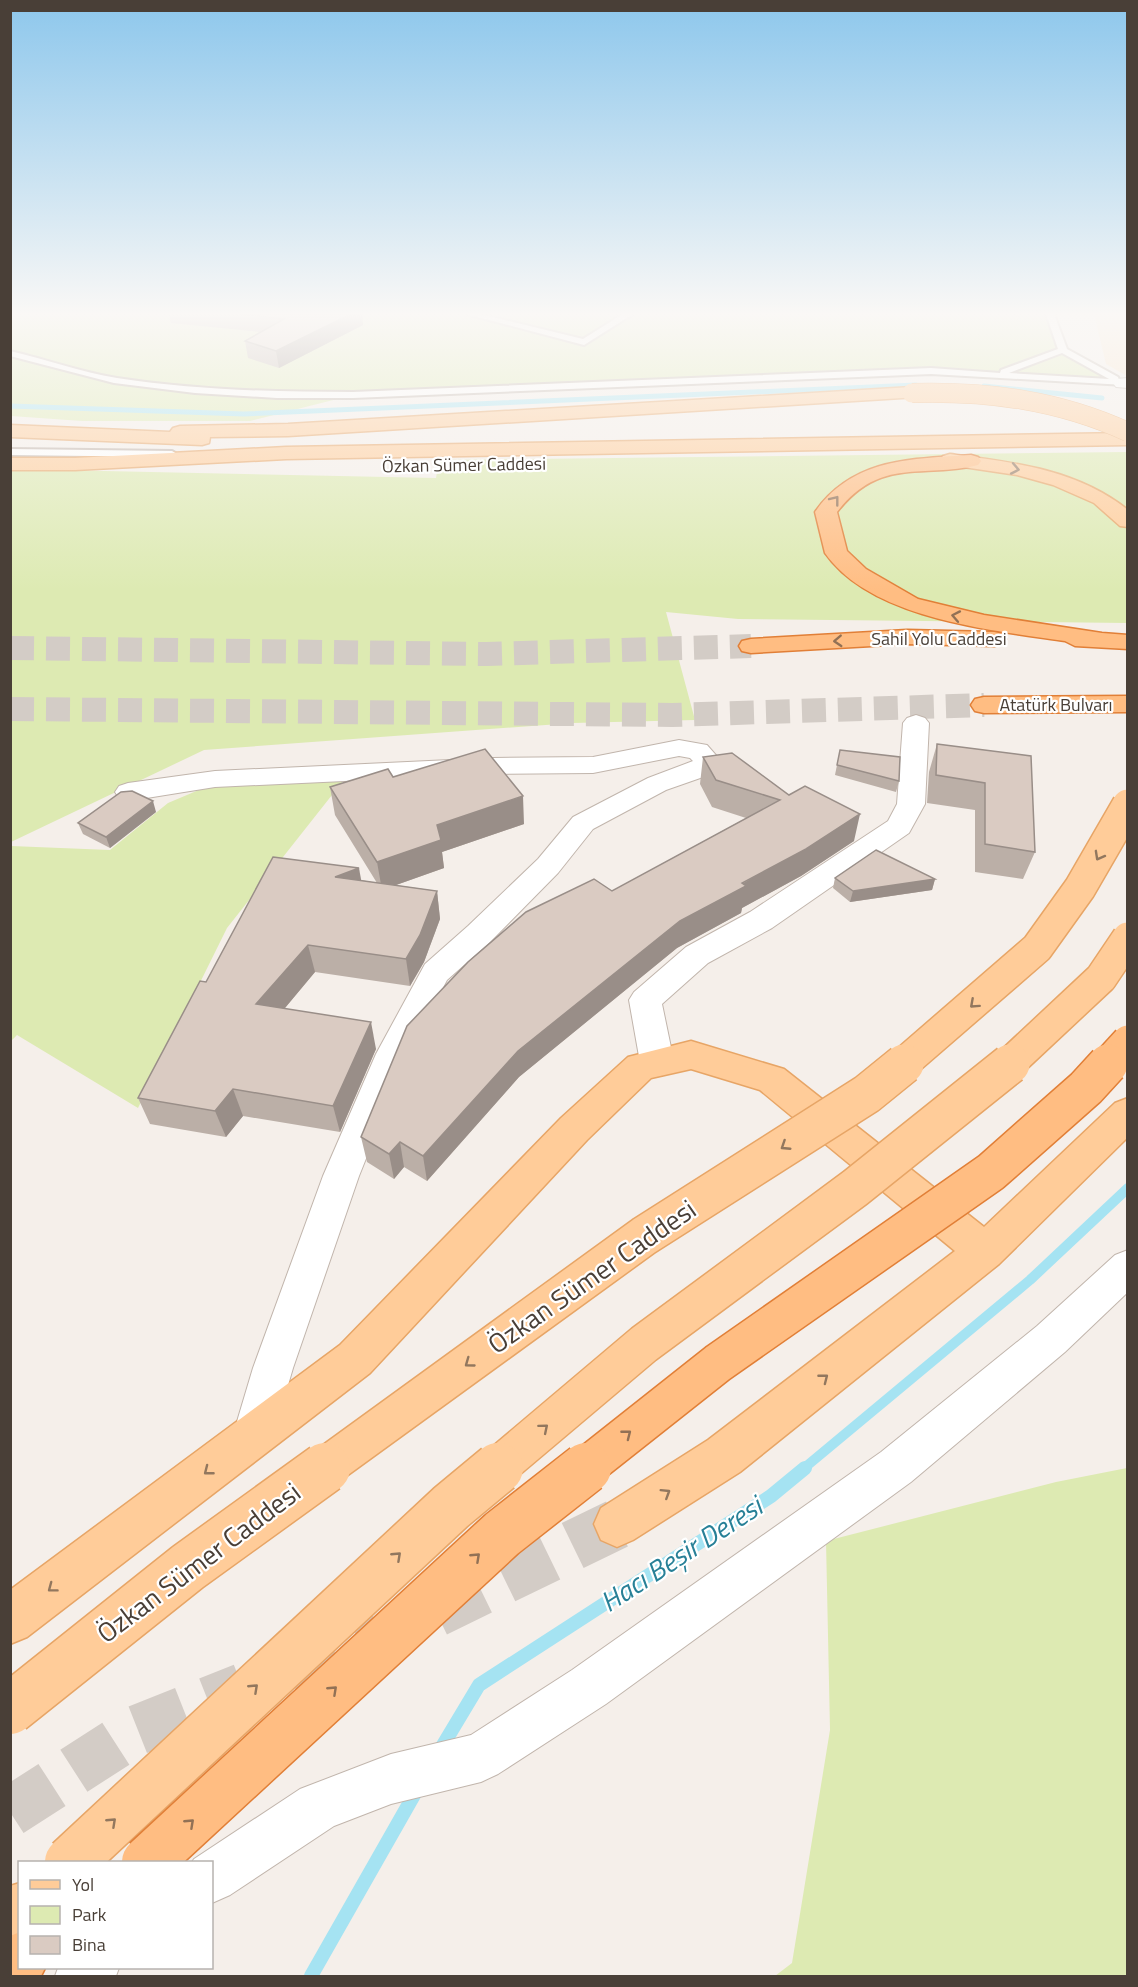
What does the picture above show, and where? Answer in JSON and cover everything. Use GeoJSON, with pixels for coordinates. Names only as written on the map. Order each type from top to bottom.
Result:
{"type":"FeatureCollection","features":[{"type":"Feature","properties":{"kind":"highway"},"geometry":{"type":"LineString","coordinates":[[970,461],[915,465],[879,471],[855,481],[837,495],[826,512],[829,533],[836,553],[858,574],[910,604],[984,622],[1096,639]]}},
{"type":"Feature","properties":{"kind":"highway","name":"Sahil Yolu Caddesi"},"geometry":{"type":"LineString","coordinates":[[751,646],[907,637],[1096,639],[1128,642]]}},
{"type":"Feature","properties":{"kind":"highway","name":"Atatürk Bulvarı"},"geometry":{"type":"LineString","coordinates":[[984,705],[1128,704]]}},
{"type":"Feature","properties":{"kind":"highway"},"geometry":{"type":"LineString","coordinates":[[149,1861],[502,1534],[718,1363],[991,1172],[1086,1088],[1128,1041]]}},
{"type":"Feature","properties":{"kind":"main road","name":"Özkan Sümer Caddesi"},"geometry":{"type":"LineString","coordinates":[[30,432],[288,430],[681,407]]}},
{"type":"Feature","properties":{"kind":"main road","name":"Özkan Sümer Caddesi"},"geometry":{"type":"LineString","coordinates":[[1062,407],[1128,432]]}},
{"type":"Feature","properties":{"kind":"main road","name":"Özkan Sümer Caddesi"},"geometry":{"type":"LineString","coordinates":[[10,431],[198,439],[1128,423]]}},
{"type":"Feature","properties":{"kind":"main road","name":"Özkan Sümer Caddesi"},"geometry":{"type":"LineString","coordinates":[[75,465],[286,453],[1128,439]]}},
{"type":"Feature","properties":{"kind":"main road","name":"Özkan Sümer Caddesi"},"geometry":{"type":"LineString","coordinates":[[10,464],[386,467],[905,459],[970,461],[1019,469],[1060,481],[1101,499],[1128,521]]}},
{"type":"Feature","properties":{"kind":"main road","name":"Özkan Sümer Caddesi"},"geometry":{"type":"LineString","coordinates":[[10,1709],[188,1567],[644,1236],[867,1094],[947,1028],[1037,948],[1080,888],[1128,805]]}},
{"type":"Feature","properties":{"kind":"main road"},"geometry":{"type":"LineString","coordinates":[[72,1861],[451,1506],[644,1344],[855,1188],[1019,1056],[1101,978],[1128,938]]}},
{"type":"Feature","properties":{"kind":"main road"},"geometry":{"type":"LineString","coordinates":[[10,1620],[355,1359],[574,1129],[640,1067],[691,1055],[772,1080],[986,1251]]}},
{"type":"Feature","properties":{"kind":"main road"},"geometry":{"type":"LineString","coordinates":[[617,1524],[724,1456],[986,1251],[1128,1113]]}},
{"type":"Feature","properties":{"kind":"street"},"geometry":{"type":"LineString","coordinates":[[657,1062],[645,1000],[697,955],[761,920],[899,827],[912,804],[916,723]]}},
{"type":"Feature","properties":{"kind":"street"},"geometry":{"type":"LineString","coordinates":[[128,792],[215,779],[493,766],[593,765],[679,748],[698,751],[709,762],[697,770],[657,784],[583,823],[548,866],[479,934],[436,972],[392,1054],[341,1176],[273,1368],[254,1435]]}},
{"type":"Feature","properties":{"kind":"street"},"geometry":{"type":"LineString","coordinates":[[213,1876],[318,1807],[391,1779],[481,1757],[589,1687],[896,1467],[1051,1339],[1128,1267]]}},
{"type":"Feature","properties":{"kind":"lane"},"geometry":{"type":"LineString","coordinates":[[10,452],[286,453]]}},
{"type":"Feature","properties":{"kind":"green space"},"geometry":{"type":"Polygon","coordinates":[[[11,407],[307,407],[250,421],[82,421],[11,416],[11,407]]]}},
{"type":"Feature","properties":{"kind":"green space"},"geometry":{"type":"Polygon","coordinates":[[[1127,452],[1127,623],[738,619],[666,612],[695,720],[573,723],[204,750],[11,842],[11,469],[436,478],[439,460],[1127,452]]]}},
{"type":"Feature","properties":{"kind":"green space"},"geometry":{"type":"Polygon","coordinates":[[[347,776],[227,928],[138,1108],[17,1035],[11,1041],[11,846],[110,850],[168,803],[213,784],[347,776]]]}},
{"type":"Feature","properties":{"kind":"green space"},"geometry":{"type":"Polygon","coordinates":[[[1127,1468],[1127,1976],[775,1976],[792,1963],[830,1730],[826,1541],[1056,1482],[1127,1468]]]}},
{"type":"Feature","properties":{"kind":"building"},"geometry":{"type":"Polygon","coordinates":[[[937,744],[1031,756],[1035,852],[985,844],[985,783],[936,775],[937,744]]]}},
{"type":"Feature","properties":{"kind":"building"},"geometry":{"type":"Polygon","coordinates":[[[485,749],[523,796],[437,825],[441,840],[377,862],[330,787],[388,769],[393,777],[485,749]]]}},
{"type":"Feature","properties":{"kind":"building"},"geometry":{"type":"Polygon","coordinates":[[[840,750],[900,757],[899,781],[837,765],[840,750]]]}},
{"type":"Feature","properties":{"kind":"building"},"geometry":{"type":"Polygon","coordinates":[[[732,753],[789,795],[805,786],[860,814],[806,849],[742,883],[746,886],[680,921],[518,1051],[423,1156],[400,1142],[389,1154],[361,1137],[407,1026],[468,962],[526,912],[594,879],[612,891],[780,800],[716,780],[703,757],[732,753]]]}},
{"type":"Feature","properties":{"kind":"building"},"geometry":{"type":"Polygon","coordinates":[[[132,791],[153,801],[106,837],[78,823],[121,792],[132,791]]]}},
{"type":"Feature","properties":{"kind":"building"},"geometry":{"type":"Polygon","coordinates":[[[876,850],[935,879],[853,891],[835,878],[876,850]]]}},
{"type":"Feature","properties":{"kind":"building"},"geometry":{"type":"Polygon","coordinates":[[[273,857],[359,868],[335,877],[437,891],[420,935],[406,959],[308,945],[256,1004],[371,1022],[333,1106],[233,1089],[215,1111],[138,1098],[200,981],[206,982],[273,857]]]}},
{"type":"Feature","properties":{"kind":"waterway"},"geometry":{"type":"LineString","coordinates":[[31,407],[244,414],[413,407]]}},
{"type":"Feature","properties":{"kind":"waterway","name":"Hacı Beşir Deresi"},"geometry":{"type":"LineString","coordinates":[[803,1469],[1030,1280],[1128,1188]]}},
{"type":"Feature","properties":{"kind":"waterway","name":"Hacı Beşir Deresi"},"geometry":{"type":"LineString","coordinates":[[440,1750],[479,1685],[771,1496],[805,1468]]}},
{"type":"Feature","properties":{"kind":"waterway","name":"Hacı Beşir Deresi"},"geometry":{"type":"LineString","coordinates":[[311,1976],[418,1788]]}},
{"type":"Feature","properties":{"kind":"tunnel"},"geometry":{"type":"LineString","coordinates":[[10,648],[487,654],[751,646]]}},
{"type":"Feature","properties":{"kind":"tunnel"},"geometry":{"type":"LineString","coordinates":[[10,709],[672,715],[984,705]]}},
{"type":"Feature","properties":{"kind":"tunnel"},"geometry":{"type":"LineString","coordinates":[[436,1612],[617,1524]]}},
{"type":"Feature","properties":{"kind":"tunnel"},"geometry":{"type":"LineString","coordinates":[[288,1670],[380,1634]]}},
{"type":"Feature","properties":{"kind":"tunnel"},"geometry":{"type":"LineString","coordinates":[[10,1812],[137,1730],[243,1688]]}}]}
